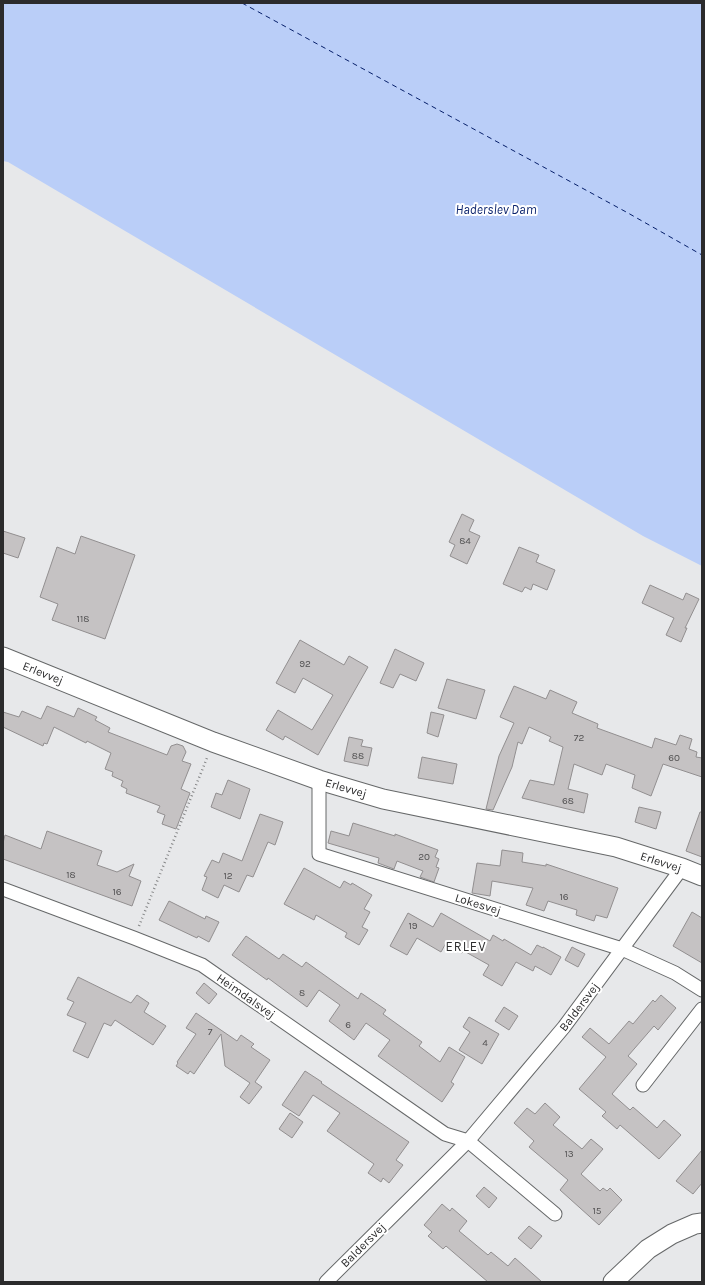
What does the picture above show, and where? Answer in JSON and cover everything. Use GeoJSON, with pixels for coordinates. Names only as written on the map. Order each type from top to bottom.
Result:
{"type":"FeatureCollection","features":[{"type":"Feature","properties":{"kind":"street","name":"Erlevvej"},"geometry":{"type":"LineString","coordinates":[[3,657],[213,742],[319,780],[383,799],[616,847],[702,876]]}},
{"type":"Feature","properties":{"kind":"street","name":"Lokesvej"},"geometry":{"type":"LineString","coordinates":[[319,780],[319,854],[622,949],[675,973],[702,990]]}},
{"type":"Feature","properties":{"kind":"street","name":"Baldersvej"},"geometry":{"type":"LineString","coordinates":[[326,1282],[468,1141],[564,1027],[682,868]]}},
{"type":"Feature","properties":{"kind":"street","name":"Heimdalsvej"},"geometry":{"type":"LineString","coordinates":[[3,889],[202,965],[445,1134],[468,1141]]}},
{"type":"Feature","properties":{"kind":"street"},"geometry":{"type":"LineString","coordinates":[[643,1085],[702,1009]]}},
{"type":"Feature","properties":{"kind":"street"},"geometry":{"type":"LineString","coordinates":[[468,1141],[555,1214]]}},
{"type":"Feature","properties":{"kind":"street"},"geometry":{"type":"LineString","coordinates":[[613,1282],[648,1249],[672,1234],[695,1224],[702,1223]]}},
{"type":"Feature","properties":{"kind":"path"},"geometry":{"type":"LineString","coordinates":[[134,938],[213,742]]}},
{"type":"Feature","properties":{"kind":"water","name":"Haderslev Dam"},"geometry":{"type":"Polygon","coordinates":[[[3,3],[702,3],[702,566],[643,536],[8,162],[3,161],[3,3]]]}},
{"type":"Feature","properties":{"kind":"building"},"geometry":{"type":"Polygon","coordinates":[[[462,514],[474,520],[469,531],[480,536],[467,564],[450,556],[455,545],[449,542],[462,514]]]}},
{"type":"Feature","properties":{"kind":"building"},"geometry":{"type":"Polygon","coordinates":[[[3,531],[25,538],[18,558],[3,553],[3,531]]]}},
{"type":"Feature","properties":{"kind":"building"},"geometry":{"type":"Polygon","coordinates":[[[81,536],[135,555],[105,639],[52,620],[58,604],[40,597],[57,547],[75,554],[81,536]]]}},
{"type":"Feature","properties":{"kind":"building"},"geometry":{"type":"Polygon","coordinates":[[[519,547],[539,555],[536,562],[555,570],[547,590],[533,584],[531,590],[525,587],[522,592],[503,584],[519,547]]]}},
{"type":"Feature","properties":{"kind":"building"},"geometry":{"type":"Polygon","coordinates":[[[650,585],[683,600],[686,593],[699,599],[685,628],[687,628],[681,642],[666,635],[674,618],[642,603],[650,585]]]}},
{"type":"Feature","properties":{"kind":"building"},"geometry":{"type":"Polygon","coordinates":[[[300,640],[344,665],[349,656],[368,667],[318,755],[285,736],[283,740],[266,730],[278,710],[312,730],[333,695],[303,678],[295,693],[276,683],[300,640]]]}},
{"type":"Feature","properties":{"kind":"building"},"geometry":{"type":"Polygon","coordinates":[[[395,649],[424,663],[416,681],[400,674],[393,688],[380,683],[395,649]]]}},
{"type":"Feature","properties":{"kind":"building"},"geometry":{"type":"Polygon","coordinates":[[[447,679],[485,690],[476,719],[438,708],[447,679]]]}},
{"type":"Feature","properties":{"kind":"building"},"geometry":{"type":"Polygon","coordinates":[[[514,686],[546,699],[550,690],[577,702],[572,713],[598,724],[597,728],[652,748],[655,738],[676,745],[680,735],[692,739],[689,749],[697,752],[696,757],[702,758],[702,777],[663,764],[651,796],[632,788],[635,775],[606,764],[602,775],[574,764],[568,789],[588,794],[584,813],[522,798],[530,780],[554,785],[563,747],[549,741],[551,737],[529,727],[522,744],[518,742],[512,767],[493,810],[486,809],[499,756],[514,723],[500,717],[514,686]]]}},
{"type":"Feature","properties":{"kind":"building"},"geometry":{"type":"Polygon","coordinates":[[[47,706],[74,717],[78,708],[97,717],[95,720],[110,728],[108,732],[167,755],[171,746],[177,744],[183,746],[186,752],[182,761],[191,764],[181,789],[190,793],[176,829],[162,824],[165,815],[157,812],[160,806],[126,793],[127,789],[121,786],[123,781],[112,776],[113,772],[105,769],[111,753],[87,741],[86,743],[54,727],[47,744],[44,743],[43,746],[3,727],[3,712],[19,717],[22,711],[41,719],[47,706]]]}},
{"type":"Feature","properties":{"kind":"building"},"geometry":{"type":"Polygon","coordinates":[[[431,712],[444,715],[438,737],[427,733],[431,712]]]}},
{"type":"Feature","properties":{"kind":"building"},"geometry":{"type":"Polygon","coordinates":[[[349,737],[363,740],[361,746],[372,748],[368,766],[344,761],[349,737]]]}},
{"type":"Feature","properties":{"kind":"building"},"geometry":{"type":"Polygon","coordinates":[[[422,757],[457,764],[453,784],[418,778],[422,757]]]}},
{"type":"Feature","properties":{"kind":"building"},"geometry":{"type":"Polygon","coordinates":[[[228,780],[250,789],[240,819],[211,807],[216,793],[222,795],[228,780]]]}},
{"type":"Feature","properties":{"kind":"building"},"geometry":{"type":"Polygon","coordinates":[[[639,807],[661,812],[656,829],[635,822],[639,807]]]}},
{"type":"Feature","properties":{"kind":"building"},"geometry":{"type":"Polygon","coordinates":[[[700,812],[702,812],[702,857],[686,851],[700,812]]]}},
{"type":"Feature","properties":{"kind":"building"},"geometry":{"type":"Polygon","coordinates":[[[260,814],[283,822],[275,845],[268,842],[253,877],[247,875],[239,892],[224,885],[218,898],[202,890],[207,877],[204,876],[212,860],[219,863],[223,853],[242,861],[260,814]]]}},
{"type":"Feature","properties":{"kind":"building"},"geometry":{"type":"Polygon","coordinates":[[[353,823],[395,836],[395,834],[438,850],[435,857],[439,859],[436,867],[439,868],[434,882],[420,877],[423,871],[397,861],[394,869],[378,863],[379,858],[328,843],[331,831],[349,836],[353,823]]]}},
{"type":"Feature","properties":{"kind":"building"},"geometry":{"type":"Polygon","coordinates":[[[47,831],[102,851],[97,865],[117,872],[134,864],[129,876],[141,881],[132,906],[3,859],[3,843],[5,835],[41,849],[47,831]]]}},
{"type":"Feature","properties":{"kind":"building"},"geometry":{"type":"Polygon","coordinates":[[[502,850],[523,853],[522,862],[546,866],[546,864],[618,888],[607,918],[596,915],[594,921],[576,915],[577,910],[548,901],[544,911],[526,905],[533,888],[492,881],[490,896],[472,893],[477,863],[500,866],[502,850]]]}},
{"type":"Feature","properties":{"kind":"building"},"geometry":{"type":"Polygon","coordinates":[[[304,868],[340,888],[344,881],[351,885],[352,883],[372,895],[364,909],[370,912],[362,927],[368,930],[359,945],[345,937],[347,933],[316,915],[314,920],[284,904],[304,868]]]}},
{"type":"Feature","properties":{"kind":"building"},"geometry":{"type":"Polygon","coordinates":[[[169,901],[205,919],[206,916],[219,922],[209,942],[159,920],[169,901]]]}},
{"type":"Feature","properties":{"kind":"building"},"geometry":{"type":"Polygon","coordinates":[[[692,912],[702,918],[702,963],[673,946],[692,912]]]}},
{"type":"Feature","properties":{"kind":"building"},"geometry":{"type":"Polygon","coordinates":[[[408,913],[433,927],[441,913],[490,941],[493,935],[503,941],[504,939],[531,955],[537,945],[561,957],[551,975],[535,966],[533,971],[516,962],[502,986],[483,975],[489,965],[464,951],[462,953],[446,943],[441,952],[417,938],[407,955],[390,946],[408,913]]]}},
{"type":"Feature","properties":{"kind":"building"},"geometry":{"type":"Polygon","coordinates":[[[246,936],[279,959],[283,954],[302,967],[306,962],[358,999],[361,993],[386,1010],[383,1014],[422,1042],[419,1046],[440,1062],[449,1047],[465,1057],[451,1082],[454,1084],[442,1102],[378,1056],[390,1040],[366,1023],[354,1040],[329,1021],[340,1005],[319,990],[307,1007],[268,978],[267,980],[232,955],[246,936]]]}},
{"type":"Feature","properties":{"kind":"building"},"geometry":{"type":"Polygon","coordinates":[[[572,947],[585,954],[578,967],[565,960],[572,947]]]}},
{"type":"Feature","properties":{"kind":"building"},"geometry":{"type":"Polygon","coordinates":[[[78,977],[131,1003],[137,995],[149,1003],[144,1012],[166,1026],[153,1045],[115,1020],[111,1026],[104,1023],[88,1058],[73,1051],[86,1023],[67,1015],[74,1002],[67,999],[78,977]]]}},
{"type":"Feature","properties":{"kind":"building"},"geometry":{"type":"Polygon","coordinates":[[[204,983],[217,994],[209,1004],[196,993],[204,983]]]}},
{"type":"Feature","properties":{"kind":"building"},"geometry":{"type":"Polygon","coordinates":[[[661,995],[676,1008],[658,1030],[654,1026],[628,1056],[637,1064],[612,1094],[630,1110],[633,1107],[657,1128],[664,1120],[681,1135],[659,1159],[620,1125],[617,1129],[602,1116],[606,1112],[579,1089],[606,1057],[582,1037],[590,1028],[609,1044],[629,1021],[633,1024],[653,1000],[655,1002],[661,995]]]}},
{"type":"Feature","properties":{"kind":"building"},"geometry":{"type":"Polygon","coordinates":[[[504,1007],[518,1016],[509,1030],[495,1021],[504,1007]]]}},
{"type":"Feature","properties":{"kind":"building"},"geometry":{"type":"Polygon","coordinates":[[[196,1013],[237,1041],[241,1035],[254,1044],[251,1047],[270,1060],[255,1082],[262,1087],[249,1104],[240,1097],[250,1083],[225,1066],[221,1034],[194,1074],[190,1071],[188,1074],[176,1066],[178,1063],[177,1062],[196,1034],[186,1028],[196,1013]]]}},
{"type":"Feature","properties":{"kind":"building"},"geometry":{"type":"Polygon","coordinates":[[[469,1017],[499,1034],[482,1064],[459,1050],[470,1032],[463,1027],[469,1017]]]}},
{"type":"Feature","properties":{"kind":"building"},"geometry":{"type":"Polygon","coordinates":[[[305,1071],[409,1142],[396,1160],[403,1165],[389,1183],[383,1178],[381,1182],[368,1173],[374,1164],[327,1131],[340,1113],[313,1095],[299,1116],[282,1105],[305,1071]]]}},
{"type":"Feature","properties":{"kind":"building"},"geometry":{"type":"Polygon","coordinates":[[[545,1103],[560,1117],[553,1125],[582,1149],[591,1139],[603,1149],[581,1174],[600,1191],[603,1188],[607,1191],[610,1188],[622,1200],[599,1225],[560,1190],[568,1180],[529,1147],[534,1141],[514,1123],[527,1108],[535,1114],[545,1103]]]}},
{"type":"Feature","properties":{"kind":"building"},"geometry":{"type":"Polygon","coordinates":[[[290,1113],[303,1122],[292,1138],[279,1129],[290,1113]]]}},
{"type":"Feature","properties":{"kind":"building"},"geometry":{"type":"Polygon","coordinates":[[[702,1150],[702,1183],[693,1194],[676,1181],[702,1150]]]}},
{"type":"Feature","properties":{"kind":"building"},"geometry":{"type":"Polygon","coordinates":[[[484,1187],[497,1198],[489,1208],[476,1196],[484,1187]]]}},
{"type":"Feature","properties":{"kind":"building"},"geometry":{"type":"Polygon","coordinates":[[[442,1204],[450,1211],[452,1208],[467,1221],[459,1231],[488,1255],[491,1252],[508,1266],[515,1258],[542,1282],[488,1282],[446,1246],[443,1249],[428,1236],[432,1232],[424,1225],[442,1204]]]}},
{"type":"Feature","properties":{"kind":"building"},"geometry":{"type":"Polygon","coordinates":[[[529,1226],[542,1236],[531,1249],[518,1238],[529,1226]]]}},
{"type":"Feature","properties":{"kind":"ferry route"},"geometry":{"type":"LineString","coordinates":[[242,3],[628,213],[702,255]]}},
{"type":"Feature","properties":{"kind":"district","name":"ERLEV"},"geometry":{"type":"Point","coordinates":[466,946]}}]}
